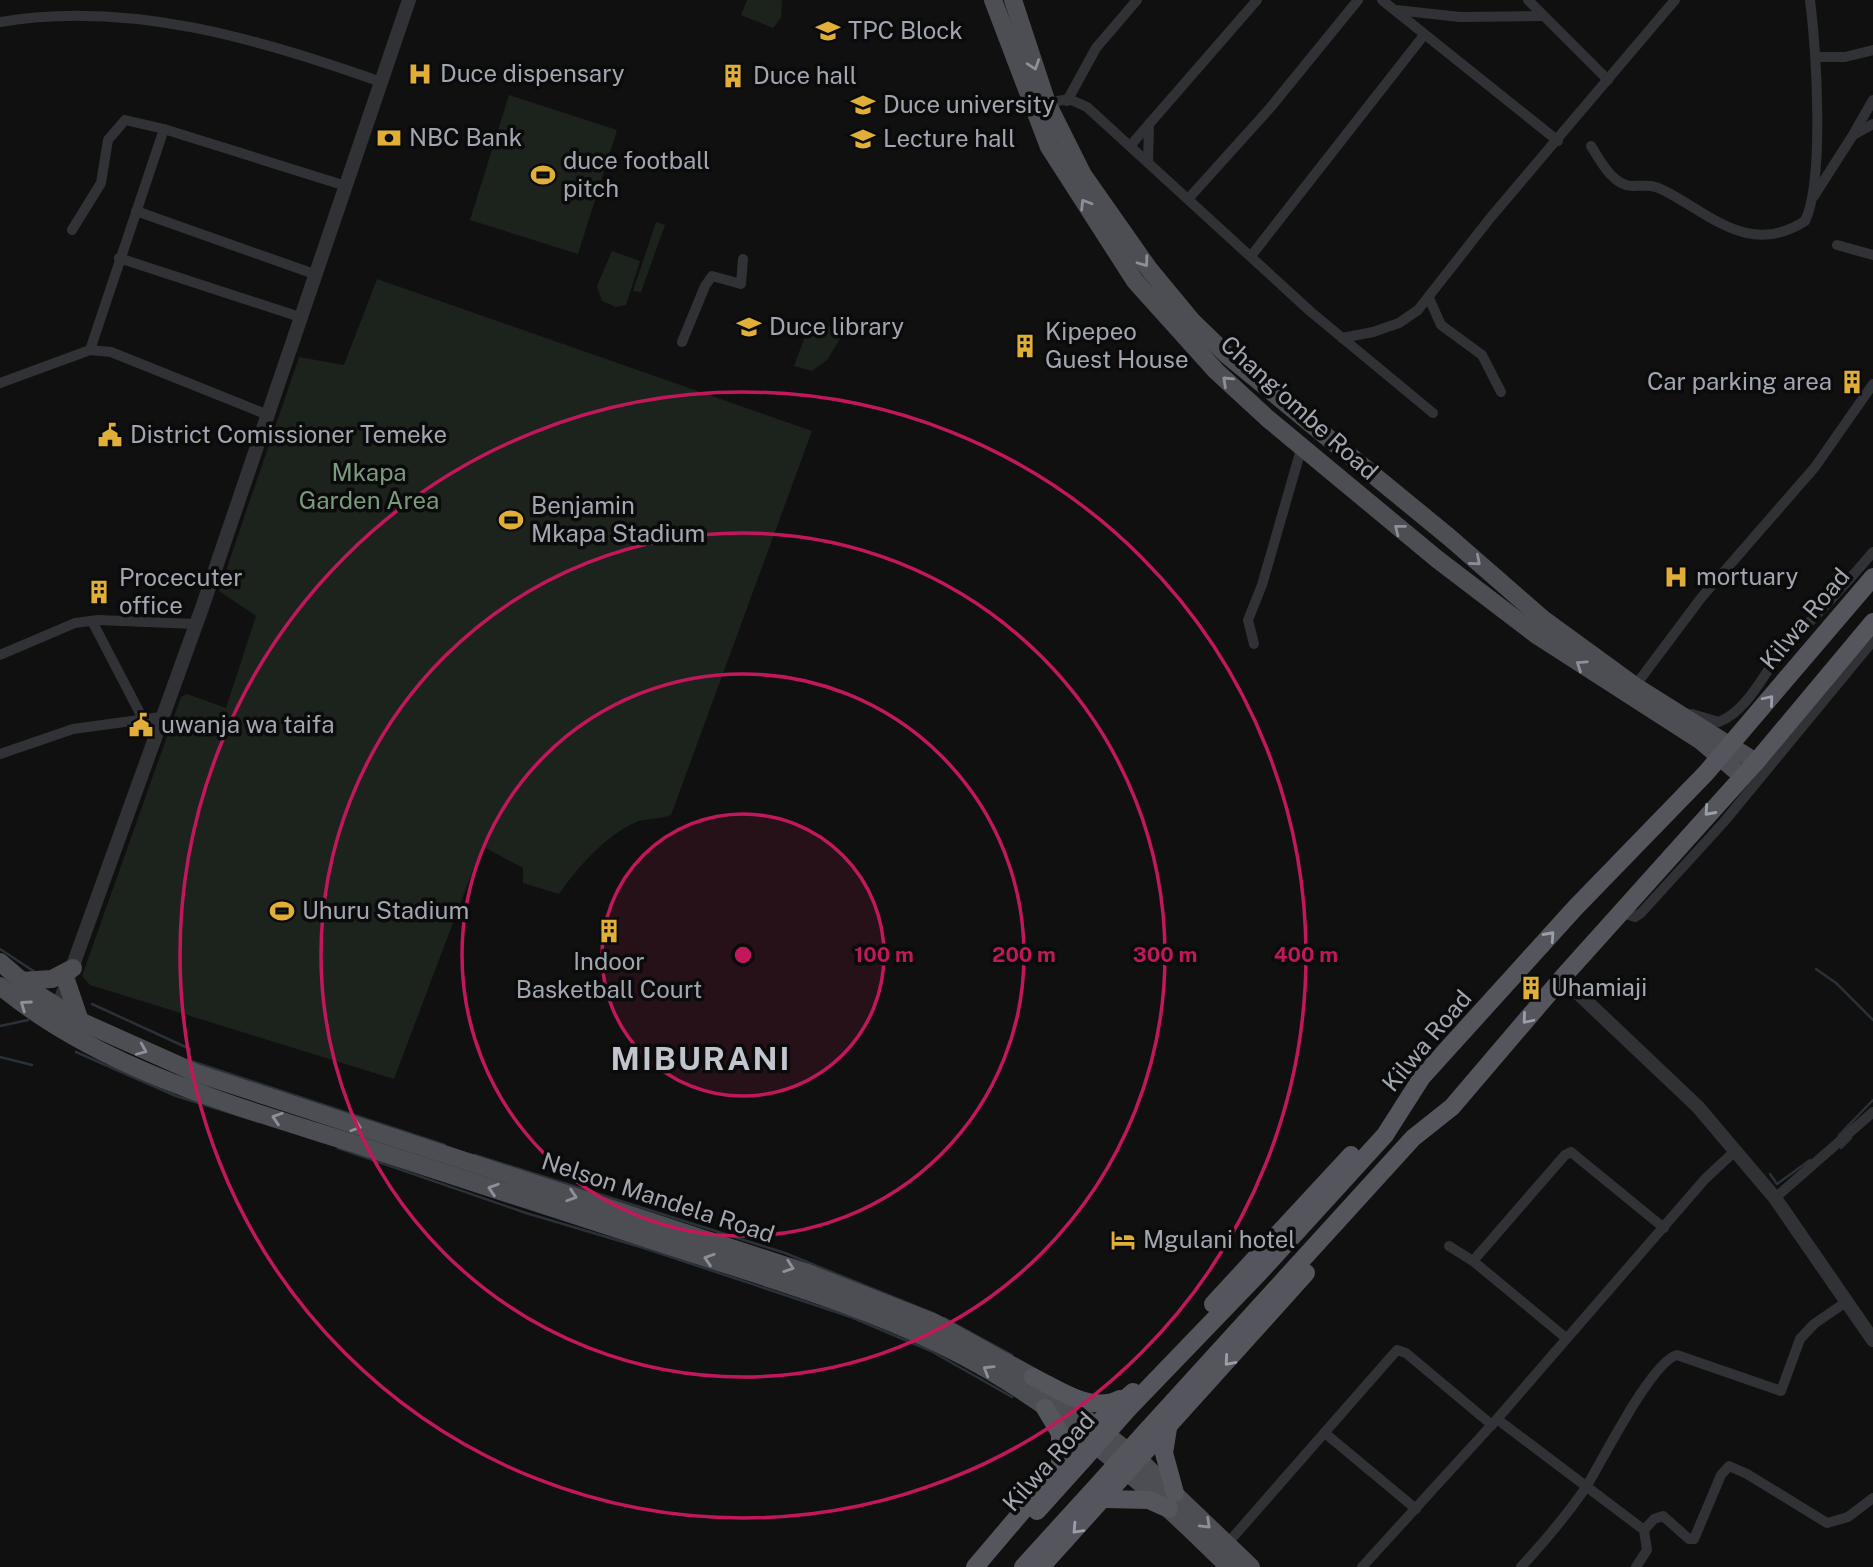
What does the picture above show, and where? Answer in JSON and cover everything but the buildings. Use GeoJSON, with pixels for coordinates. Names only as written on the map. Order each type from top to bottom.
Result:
{"type":"FeatureCollection","features":[{"type":"Feature","properties":{"kind":"highway","name":"Kilwa Road"},"geometry":{"type":"LineString","coordinates":[[989,1567],[1082,1461],[1130,1401],[1260,1272],[1385,1135],[1422,1077],[1575,908],[1706,773],[1873,576]]}},
{"type":"Feature","properties":{"kind":"highway","name":"Kilwa Road"},"geometry":{"type":"LineString","coordinates":[[1023,1567],[1413,1138],[1452,1107],[1562,978],[1756,762],[1873,622]]}},
{"type":"Feature","properties":{"kind":"highway"},"geometry":{"type":"LineString","coordinates":[[1041,1567],[1106,1499],[1452,1107]]}},
{"type":"Feature","properties":{"kind":"highway"},"geometry":{"type":"LineString","coordinates":[[1033,1377],[1084,1401],[1103,1405],[1130,1401]]}},
{"type":"Feature","properties":{"kind":"highway"},"geometry":{"type":"LineString","coordinates":[[975,1567],[1090,1431],[1130,1401]]}},
{"type":"Feature","properties":{"kind":"highway"},"geometry":{"type":"LineString","coordinates":[[1045,1408],[1060,1433],[1060,1465]]}},
{"type":"Feature","properties":{"kind":"highway"},"geometry":{"type":"LineString","coordinates":[[1106,1499],[1172,1501],[1164,1453],[1168,1428]]}},
{"type":"Feature","properties":{"kind":"main road","name":"Chang'ombe Road"},"geometry":{"type":"LineString","coordinates":[[993,0],[1049,147],[1115,254],[1156,308],[1216,371],[1383,516],[1538,636],[1702,734],[1746,726]]}},
{"type":"Feature","properties":{"kind":"main road","name":"Chang'ombe Road"},"geometry":{"type":"LineString","coordinates":[[1013,0],[1047,103],[1083,175],[1149,269],[1210,340],[1543,619],[1635,686],[1673,708],[1725,751],[1756,762]]}},
{"type":"Feature","properties":{"kind":"main road"},"geometry":{"type":"LineString","coordinates":[[1702,734],[1708,760],[1706,773]]}},
{"type":"Feature","properties":{"kind":"main road","name":"Chang'ombe Road"},"geometry":{"type":"LineString","coordinates":[[1725,751],[1742,775]]}},
{"type":"Feature","properties":{"kind":"main road","name":"Nelson Mandela Road"},"geometry":{"type":"LineString","coordinates":[[0,962],[55,1015],[80,1021],[196,1073],[730,1247],[867,1295],[935,1324],[1033,1377],[1090,1431],[1251,1567]]}},
{"type":"Feature","properties":{"kind":"main road"},"geometry":{"type":"LineString","coordinates":[[21,981],[70,975],[80,1021]]}},
{"type":"Feature","properties":{"kind":"main road","name":"Nelson Mandela Road"},"geometry":{"type":"LineString","coordinates":[[0,986],[55,1015],[134,1066],[249,1109],[867,1312],[967,1358],[1045,1408],[1090,1431]]}},
{"type":"Feature","properties":{"kind":"main road","name":"Nelson Mandela Road"},"geometry":{"type":"LineString","coordinates":[[1172,1501],[1229,1567]]}},
{"type":"Feature","properties":{"kind":"street"},"geometry":{"type":"LineString","coordinates":[[55,1015],[303,318],[409,0]]}},
{"type":"Feature","properties":{"kind":"street"},"geometry":{"type":"LineString","coordinates":[[1067,101],[1096,48],[1137,0]]}},
{"type":"Feature","properties":{"kind":"street"},"geometry":{"type":"LineString","coordinates":[[1130,146],[1258,0]]}},
{"type":"Feature","properties":{"kind":"street"},"geometry":{"type":"LineString","coordinates":[[1188,198],[1270,108],[1358,0]]}},
{"type":"Feature","properties":{"kind":"street"},"geometry":{"type":"LineString","coordinates":[[1382,0],[1558,141]]}},
{"type":"Feature","properties":{"kind":"street"},"geometry":{"type":"LineString","coordinates":[[1528,0],[1608,80]]}},
{"type":"Feature","properties":{"kind":"street"},"geometry":{"type":"LineString","coordinates":[[1342,338],[1399,323],[1429,298],[1491,217],[1675,0]]}},
{"type":"Feature","properties":{"kind":"street"},"geometry":{"type":"LineString","coordinates":[[1591,146],[1615,179],[1629,186],[1654,186],[1663,189],[1705,216],[1739,232],[1760,236],[1780,233],[1805,221],[1812,198],[1816,57],[1810,0]]}},
{"type":"Feature","properties":{"kind":"street"},"geometry":{"type":"LineString","coordinates":[[1393,9],[1450,17],[1543,16]]}},
{"type":"Feature","properties":{"kind":"street"},"geometry":{"type":"LineString","coordinates":[[0,22],[53,10],[146,15],[266,41],[380,82]]}},
{"type":"Feature","properties":{"kind":"street"},"geometry":{"type":"LineString","coordinates":[[1251,256],[1424,35]]}},
{"type":"Feature","properties":{"kind":"street"},"geometry":{"type":"LineString","coordinates":[[1816,57],[1845,57],[1873,50]]}},
{"type":"Feature","properties":{"kind":"street"},"geometry":{"type":"LineString","coordinates":[[1047,103],[1075,100],[1087,107],[1342,338],[1433,413]]}},
{"type":"Feature","properties":{"kind":"street"},"geometry":{"type":"LineString","coordinates":[[1812,198],[1873,100]]}},
{"type":"Feature","properties":{"kind":"street"},"geometry":{"type":"LineString","coordinates":[[72,230],[101,183],[108,140],[116,135],[122,122],[130,120],[346,187]]}},
{"type":"Feature","properties":{"kind":"street"},"geometry":{"type":"LineString","coordinates":[[1149,124],[1149,162]]}},
{"type":"Feature","properties":{"kind":"street"},"geometry":{"type":"LineString","coordinates":[[1853,135],[1873,124]]}},
{"type":"Feature","properties":{"kind":"street"},"geometry":{"type":"LineString","coordinates":[[90,350],[164,129]]}},
{"type":"Feature","properties":{"kind":"street"},"geometry":{"type":"LineString","coordinates":[[136,211],[317,275]]}},
{"type":"Feature","properties":{"kind":"street"},"geometry":{"type":"LineString","coordinates":[[1837,245],[1873,255]]}},
{"type":"Feature","properties":{"kind":"street"},"geometry":{"type":"LineString","coordinates":[[119,258],[303,318]]}},
{"type":"Feature","properties":{"kind":"street"},"geometry":{"type":"LineString","coordinates":[[682,342],[705,286],[712,276],[741,285],[743,259]]}},
{"type":"Feature","properties":{"kind":"street"},"geometry":{"type":"LineString","coordinates":[[1429,298],[1441,325],[1482,355],[1501,392]]}},
{"type":"Feature","properties":{"kind":"street"},"geometry":{"type":"LineString","coordinates":[[0,383],[90,350],[131,358],[268,415]]}},
{"type":"Feature","properties":{"kind":"street"},"geometry":{"type":"LineString","coordinates":[[1635,686],[1701,598],[1815,467],[1873,384]]}},
{"type":"Feature","properties":{"kind":"street"},"geometry":{"type":"LineString","coordinates":[[1254,644],[1248,620],[1262,585],[1302,446]]}},
{"type":"Feature","properties":{"kind":"street"},"geometry":{"type":"LineString","coordinates":[[1673,708],[1718,722],[1736,713],[1779,654],[1819,615],[1873,552]]}},
{"type":"Feature","properties":{"kind":"street"},"geometry":{"type":"LineString","coordinates":[[0,654],[52,631],[92,621],[195,624]]}},
{"type":"Feature","properties":{"kind":"street"},"geometry":{"type":"LineString","coordinates":[[92,621],[144,719]]}},
{"type":"Feature","properties":{"kind":"street"},"geometry":{"type":"LineString","coordinates":[[1622,913],[1635,917],[1641,913],[1723,823],[1873,641]]}},
{"type":"Feature","properties":{"kind":"street"},"geometry":{"type":"LineString","coordinates":[[0,754],[73,729],[161,717]]}},
{"type":"Feature","properties":{"kind":"street"},"geometry":{"type":"LineString","coordinates":[[1562,978],[1698,1107],[1775,1199],[1873,1340]]}},
{"type":"Feature","properties":{"kind":"street"},"geometry":{"type":"LineString","coordinates":[[1775,1199],[1873,1112]]}},
{"type":"Feature","properties":{"kind":"street"},"geometry":{"type":"LineString","coordinates":[[1362,1567],[1494,1422],[1718,1164],[1735,1151]]}},
{"type":"Feature","properties":{"kind":"street"},"geometry":{"type":"LineString","coordinates":[[1473,1261],[1565,1155],[1572,1152],[1664,1228]]}},
{"type":"Feature","properties":{"kind":"street"},"geometry":{"type":"LineString","coordinates":[[1449,1246],[1473,1261],[1566,1338]]}},
{"type":"Feature","properties":{"kind":"street"},"geometry":{"type":"LineString","coordinates":[[1521,1567],[1586,1487],[1619,1427],[1664,1362],[1677,1355],[1781,1391],[1800,1339],[1814,1324],[1846,1302]]}},
{"type":"Feature","properties":{"kind":"street"},"geometry":{"type":"LineString","coordinates":[[1227,1544],[1397,1350],[1406,1353],[1494,1422],[1644,1530],[1647,1550],[1636,1567]]}},
{"type":"Feature","properties":{"kind":"street"},"geometry":{"type":"LineString","coordinates":[[1325,1434],[1416,1509]]}},
{"type":"Feature","properties":{"kind":"street"},"geometry":{"type":"LineString","coordinates":[[1644,1530],[1654,1519],[1662,1516],[1689,1539],[1694,1539],[1721,1475],[1729,1466],[1748,1474],[1827,1523],[1848,1517],[1873,1498]]}},
{"type":"Feature","properties":{"kind":"green space"},"geometry":{"type":"Polygon","coordinates":[[[747,0],[782,0],[781,18],[773,28],[741,15],[747,0]]]}},
{"type":"Feature","properties":{"kind":"green space","name":"duce football pitch"},"geometry":{"type":"Polygon","coordinates":[[[509,95],[617,130],[578,254],[470,220],[509,95]]]}},
{"type":"Feature","properties":{"kind":"green space"},"geometry":{"type":"Polygon","coordinates":[[[656,222],[665,225],[641,292],[633,291],[656,222]]]}},
{"type":"Feature","properties":{"kind":"green space"},"geometry":{"type":"Polygon","coordinates":[[[612,251],[640,261],[626,305],[616,307],[602,301],[597,286],[612,251]]]}},
{"type":"Feature","properties":{"kind":"green space","name":"Benjamin Mkapa Stadium"},"geometry":{"type":"Polygon","coordinates":[[[377,279],[812,431],[671,815],[639,821],[623,829],[583,864],[559,894],[523,883],[523,868],[482,846],[394,1079],[90,985],[82,976],[181,697],[187,694],[226,708],[256,616],[219,591],[299,357],[344,365],[377,279]]]}},
{"type":"Feature","properties":{"kind":"green space"},"geometry":{"type":"Polygon","coordinates":[[[811,320],[844,332],[827,360],[812,371],[794,366],[811,320]]]}},
{"type":"Feature","properties":{"kind":"waterway"},"geometry":{"type":"LineString","coordinates":[[0,949],[35,972]]}},
{"type":"Feature","properties":{"kind":"waterway"},"geometry":{"type":"LineString","coordinates":[[1816,969],[1836,983],[1873,1020]]}},
{"type":"Feature","properties":{"kind":"waterway"},"geometry":{"type":"LineString","coordinates":[[92,1004],[190,1049],[188,1060],[445,1145]]}},
{"type":"Feature","properties":{"kind":"waterway"},"geometry":{"type":"LineString","coordinates":[[0,1026],[28,1020]]}},
{"type":"Feature","properties":{"kind":"waterway"},"geometry":{"type":"LineString","coordinates":[[76,1052],[176,1096],[259,1122]]}},
{"type":"Feature","properties":{"kind":"waterway"},"geometry":{"type":"LineString","coordinates":[[0,1057],[32,1065]]}},
{"type":"Feature","properties":{"kind":"waterway"},"geometry":{"type":"LineString","coordinates":[[1839,1135],[1873,1100]]}},
{"type":"Feature","properties":{"kind":"waterway"},"geometry":{"type":"LineString","coordinates":[[1841,1148],[1851,1138]]}},
{"type":"Feature","properties":{"kind":"waterway"},"geometry":{"type":"LineString","coordinates":[[338,1148],[526,1213],[647,1249],[851,1317],[931,1351],[1012,1397]]}},
{"type":"Feature","properties":{"kind":"waterway"},"geometry":{"type":"LineString","coordinates":[[475,1155],[785,1253],[935,1314]]}},
{"type":"Feature","properties":{"kind":"waterway"},"geometry":{"type":"LineString","coordinates":[[1770,1174],[1777,1184],[1810,1160]]}},
{"type":"Feature","properties":{"kind":"waterway"},"geometry":{"type":"LineString","coordinates":[[944,1318],[1012,1355]]}},
{"type":"Feature","properties":{"kind":"place","name":"TPC Block"},"geometry":{"type":"Point","coordinates":[828,31]}},
{"type":"Feature","properties":{"kind":"place","name":"Duce dispensary"},"geometry":{"type":"Point","coordinates":[420,74]}},
{"type":"Feature","properties":{"kind":"place","name":"Duce hall"},"geometry":{"type":"Point","coordinates":[733,76]}},
{"type":"Feature","properties":{"kind":"place","name":"Duce university"},"geometry":{"type":"Point","coordinates":[863,105]}},
{"type":"Feature","properties":{"kind":"place","name":"NBC Bank"},"geometry":{"type":"Point","coordinates":[389,138]}},
{"type":"Feature","properties":{"kind":"place","name":"Lecture hall"},"geometry":{"type":"Point","coordinates":[863,139]}},
{"type":"Feature","properties":{"kind":"place","name":"duce football pitch"},"geometry":{"type":"Point","coordinates":[543,175]}},
{"type":"Feature","properties":{"kind":"place","name":"Duce library"},"geometry":{"type":"Point","coordinates":[749,327]}},
{"type":"Feature","properties":{"kind":"place","name":"Kipepeo Guest House"},"geometry":{"type":"Point","coordinates":[1025,346]}},
{"type":"Feature","properties":{"kind":"place","name":"Car parking area"},"geometry":{"type":"Point","coordinates":[1852,382]}},
{"type":"Feature","properties":{"kind":"place","name":"District Comissioner Temeke"},"geometry":{"type":"Point","coordinates":[110,435]}},
{"type":"Feature","properties":{"kind":"place","name":"Benjamin Mkapa Stadium"},"geometry":{"type":"Point","coordinates":[511,520]}},
{"type":"Feature","properties":{"kind":"place","name":"mortuary"},"geometry":{"type":"Point","coordinates":[1676,577]}},
{"type":"Feature","properties":{"kind":"place","name":"Procecuter office"},"geometry":{"type":"Point","coordinates":[99,592]}},
{"type":"Feature","properties":{"kind":"place","name":"uwanja wa taifa"},"geometry":{"type":"Point","coordinates":[141,725]}},
{"type":"Feature","properties":{"kind":"place","name":"Uhuru Stadium"},"geometry":{"type":"Point","coordinates":[282,911]}},
{"type":"Feature","properties":{"kind":"place","name":"Indoor Basketball Court"},"geometry":{"type":"Point","coordinates":[609,931]}},
{"type":"Feature","properties":{"kind":"place","name":"Uhamiaji"},"geometry":{"type":"Point","coordinates":[1531,988]}},
{"type":"Feature","properties":{"kind":"place","name":"Mgulani hotel"},"geometry":{"type":"Point","coordinates":[1123,1240]}},
{"type":"Feature","properties":{"kind":"district","name":"MIBURANI"},"geometry":{"type":"Point","coordinates":[701,1059]}},
{"type":"Feature","properties":{"kind":"park label","name":"Mkapa Garden Area"},"geometry":{"type":"Point","coordinates":[369,487]}}]}
